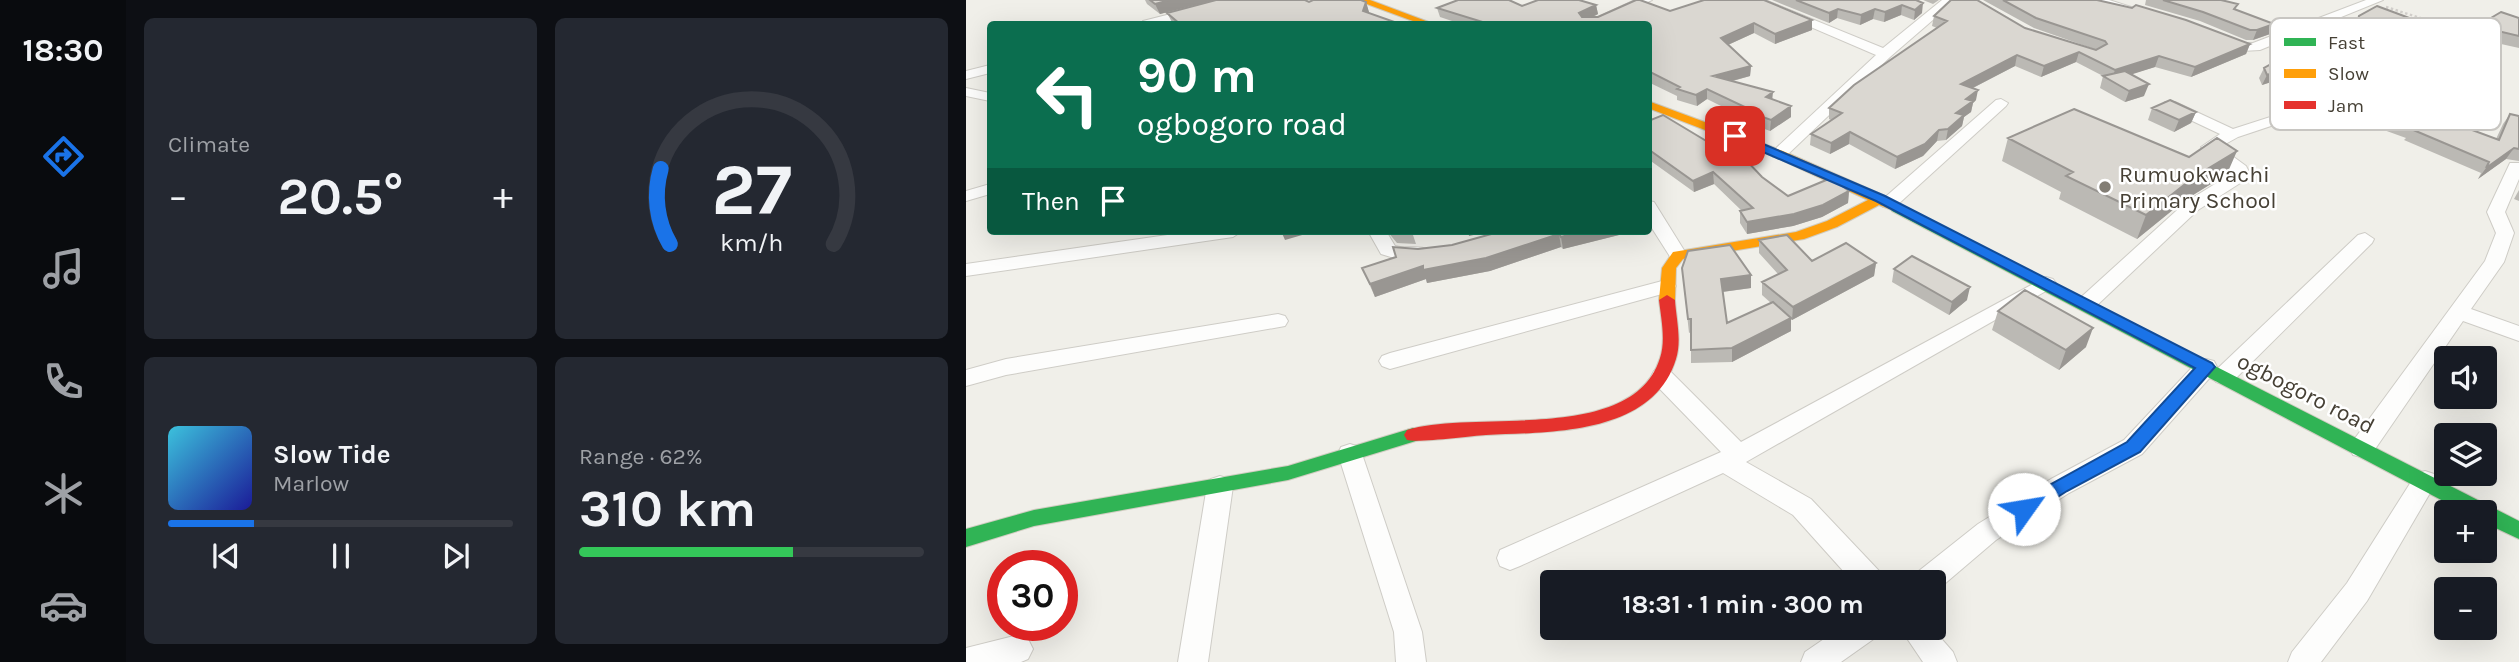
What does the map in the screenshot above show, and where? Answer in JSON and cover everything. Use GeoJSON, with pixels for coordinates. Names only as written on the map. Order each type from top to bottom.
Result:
{"type":"FeatureCollection","features":[{"type":"Feature","properties":{"kind":"street"},"geometry":{"type":"LineString","coordinates":[[1160,21],[1241,0]]}},
{"type":"Feature","properties":{"kind":"street"},"geometry":{"type":"LineString","coordinates":[[1361,0],[1420,21]]}},
{"type":"Feature","properties":{"kind":"street"},"geometry":{"type":"LineString","coordinates":[[1596,21],[1646,0]]}},
{"type":"Feature","properties":{"kind":"street"},"geometry":{"type":"LineString","coordinates":[[1754,0],[1885,54]]}},
{"type":"Feature","properties":{"kind":"street"},"geometry":{"type":"LineString","coordinates":[[1779,154],[1932,10],[1950,0]]}},
{"type":"Feature","properties":{"kind":"street"},"geometry":{"type":"LineString","coordinates":[[2095,0],[2156,16]]}},
{"type":"Feature","properties":{"kind":"street"},"geometry":{"type":"LineString","coordinates":[[2332,18],[2375,1]]}},
{"type":"Feature","properties":{"kind":"street"},"geometry":{"type":"LineString","coordinates":[[2207,31],[2242,47],[2255,47],[2270,41]]}},
{"type":"Feature","properties":{"kind":"street"},"geometry":{"type":"LineString","coordinates":[[966,75],[987,70]]}},
{"type":"Feature","properties":{"kind":"street"},"geometry":{"type":"LineString","coordinates":[[966,92],[987,96]]}},
{"type":"Feature","properties":{"kind":"street"},"geometry":{"type":"LineString","coordinates":[[966,538],[1031,518],[1291,473],[1417,434],[1444,429],[1517,429],[1571,424],[1624,405],[1646,393],[1662,377],[1671,348],[1666,286],[1673,259],[1678,255],[1799,236],[1884,201],[2001,103]]}},
{"type":"Feature","properties":{"kind":"street"},"geometry":{"type":"LineString","coordinates":[[2170,105],[2232,134]]}},
{"type":"Feature","properties":{"kind":"street","name":"ogbogoro road"},"geometry":{"type":"LineString","coordinates":[[1652,106],[1779,154],[1884,201],[2519,531]]}},
{"type":"Feature","properties":{"kind":"street"},"geometry":{"type":"LineString","coordinates":[[2086,304],[2192,206],[2239,176],[2240,170],[2209,147],[2232,134],[2270,121]]}},
{"type":"Feature","properties":{"kind":"street"},"geometry":{"type":"LineString","coordinates":[[2362,448],[2512,234],[2496,212],[2516,167]]}},
{"type":"Feature","properties":{"kind":"street"},"geometry":{"type":"LineString","coordinates":[[966,196],[987,190]]}},
{"type":"Feature","properties":{"kind":"street"},"geometry":{"type":"LineString","coordinates":[[1652,213],[1678,255]]}},
{"type":"Feature","properties":{"kind":"street"},"geometry":{"type":"LineString","coordinates":[[966,270],[1206,235]]}},
{"type":"Feature","properties":{"kind":"street"},"geometry":{"type":"LineString","coordinates":[[1379,235],[1388,250],[1404,255],[1437,251]]}},
{"type":"Feature","properties":{"kind":"street"},"geometry":{"type":"LineString","coordinates":[[1941,570],[1987,532],[2060,485],[2133,447],[2365,239]]}},
{"type":"Feature","properties":{"kind":"street"},"geometry":{"type":"LineString","coordinates":[[1510,558],[1732,458],[2046,283]]}},
{"type":"Feature","properties":{"kind":"street"},"geometry":{"type":"LineString","coordinates":[[1390,360],[1666,286]]}},
{"type":"Feature","properties":{"kind":"street"},"geometry":{"type":"LineString","coordinates":[[2458,312],[2519,334]]}},
{"type":"Feature","properties":{"kind":"street"},"geometry":{"type":"LineString","coordinates":[[966,378],[1006,368],[1278,321]]}},
{"type":"Feature","properties":{"kind":"street"},"geometry":{"type":"LineString","coordinates":[[1662,377],[1732,458],[1802,507],[1860,570]]}},
{"type":"Feature","properties":{"kind":"street"},"geometry":{"type":"LineString","coordinates":[[1350,454],[1401,608],[1408,632],[1411,662]]}},
{"type":"Feature","properties":{"kind":"street"},"geometry":{"type":"LineString","coordinates":[[2303,662],[2357,592],[2425,481]]}},
{"type":"Feature","properties":{"kind":"street"},"geometry":{"type":"LineString","coordinates":[[1193,662],[1220,486]]}},
{"type":"Feature","properties":{"kind":"street"},"geometry":{"type":"LineString","coordinates":[[1816,662],[1848,640]]}},
{"type":"Feature","properties":{"kind":"street"},"geometry":{"type":"LineString","coordinates":[[1924,640],[1942,662]]}},
{"type":"Feature","properties":{"kind":"street"},"geometry":{"type":"LineString","coordinates":[[966,662],[1018,649]]}},
{"type":"Feature","properties":{"kind":"path"},"geometry":{"type":"LineString","coordinates":[[2375,1],[2423,18]]}},
{"type":"Feature","properties":{"kind":"building"},"geometry":{"type":"Polygon","coordinates":[[[1150,0],[1170,0],[1155,4],[1150,0]]]}},
{"type":"Feature","properties":{"kind":"building"},"geometry":{"type":"Polygon","coordinates":[[[1216,0],[1361,0],[1366,2],[1363,11],[1391,21],[1176,21],[1167,13],[1216,0]]]}},
{"type":"Feature","properties":{"kind":"building"},"geometry":{"type":"Polygon","coordinates":[[[1458,0],[1509,0],[1522,6],[1538,0],[1579,0],[1596,5],[1579,13],[1582,17],[1598,17],[1636,0],[1670,11],[1704,0],[1764,0],[1812,20],[1775,34],[1754,23],[1721,38],[1751,66],[1713,76],[1773,92],[1766,97],[1791,106],[1771,120],[1743,110],[1747,108],[1707,89],[1696,95],[1677,89],[1680,87],[1652,73],[1652,21],[1479,21],[1437,8],[1458,0]]]}},
{"type":"Feature","properties":{"kind":"building"},"geometry":{"type":"Polygon","coordinates":[[[1796,0],[1916,0],[1923,3],[1915,10],[1902,5],[1885,12],[1875,9],[1861,15],[1838,9],[1829,13],[1796,0]]]}},
{"type":"Feature","properties":{"kind":"building"},"geometry":{"type":"Polygon","coordinates":[[[1951,0],[1977,0],[2025,28],[2096,50],[2107,44],[2105,41],[2036,18],[2003,0],[2097,0],[2132,8],[2136,5],[2250,44],[2195,67],[2159,56],[2115,70],[2079,52],[2044,66],[2017,55],[1961,84],[1978,90],[1966,99],[1973,101],[1956,113],[1964,115],[1948,129],[1939,130],[1925,144],[1897,157],[1850,132],[1831,143],[1811,134],[1842,113],[1829,108],[1854,85],[1947,21],[1934,16],[1951,0]]]}},
{"type":"Feature","properties":{"kind":"building"},"geometry":{"type":"Polygon","coordinates":[[[2163,0],[2221,0],[2238,4],[2234,9],[2270,22],[2270,25],[2250,30],[2163,0]]]}},
{"type":"Feature","properties":{"kind":"building"},"geometry":{"type":"Polygon","coordinates":[[[2377,6],[2409,18],[2359,18],[2377,6]]]}},
{"type":"Feature","properties":{"kind":"building"},"geometry":{"type":"Polygon","coordinates":[[[2501,12],[2519,18],[2519,36],[2501,32],[2501,18],[2491,18],[2501,12]]]}},
{"type":"Feature","properties":{"kind":"building"},"geometry":{"type":"Polygon","coordinates":[[[2270,65],[2270,74],[2267,75],[2264,68],[2270,65]]]}},
{"type":"Feature","properties":{"kind":"building"},"geometry":{"type":"Polygon","coordinates":[[[2125,71],[2149,84],[2129,91],[2103,76],[2125,71]]]}},
{"type":"Feature","properties":{"kind":"building"},"geometry":{"type":"Polygon","coordinates":[[[2170,100],[2196,112],[2179,120],[2152,108],[2170,100]]]}},
{"type":"Feature","properties":{"kind":"building"},"geometry":{"type":"Polygon","coordinates":[[[2074,109],[2189,157],[2217,138],[2237,151],[2194,177],[2146,215],[2066,176],[2073,172],[2008,138],[2074,109]]]}},
{"type":"Feature","properties":{"kind":"building"},"geometry":{"type":"Polygon","coordinates":[[[2510,114],[2519,116],[2519,149],[2514,148],[2486,168],[2489,162],[2413,130],[2472,130],[2499,140],[2510,114]]]}},
{"type":"Feature","properties":{"kind":"building"},"geometry":{"type":"Polygon","coordinates":[[[1663,115],[1713,145],[1728,141],[1762,177],[1788,196],[1831,178],[1849,191],[1823,205],[1794,214],[1747,222],[1740,211],[1753,208],[1713,172],[1693,181],[1652,152],[1652,120],[1663,115]]]}},
{"type":"Feature","properties":{"kind":"building"},"geometry":{"type":"Polygon","coordinates":[[[1488,235],[1556,235],[1486,258],[1423,270],[1423,266],[1370,284],[1362,268],[1396,257],[1393,247],[1418,249],[1452,245],[1488,235]]]}},
{"type":"Feature","properties":{"kind":"building"},"geometry":{"type":"Polygon","coordinates":[[[1787,235],[1812,261],[1846,243],[1876,263],[1793,307],[1762,282],[1787,270],[1759,240],[1787,235]]]}},
{"type":"Feature","properties":{"kind":"building"},"geometry":{"type":"Polygon","coordinates":[[[1730,245],[1751,275],[1721,279],[1727,323],[1773,302],[1791,318],[1732,348],[1691,350],[1691,319],[1688,319],[1682,268],[1688,251],[1730,245]]]}},
{"type":"Feature","properties":{"kind":"building"},"geometry":{"type":"Polygon","coordinates":[[[1912,256],[1970,287],[1952,302],[1894,269],[1912,256]]]}},
{"type":"Feature","properties":{"kind":"building"},"geometry":{"type":"Polygon","coordinates":[[[2025,290],[2093,328],[2066,350],[1998,311],[2025,290]]]}},
{"type":"Feature","properties":{"kind":"traffic: fast"},"geometry":{"type":"LineString","coordinates":[[1897,208],[2519,531]]}},
{"type":"Feature","properties":{"kind":"traffic: fast"},"geometry":{"type":"LineString","coordinates":[[966,538],[1034,518],[1288,473],[1413,435]]}},
{"type":"Feature","properties":{"kind":"traffic: slow"},"geometry":{"type":"LineString","coordinates":[[1361,0],[1420,21]]}},
{"type":"Feature","properties":{"kind":"traffic: slow"},"geometry":{"type":"LineString","coordinates":[[1652,106],[1779,154],[1897,208]]}},
{"type":"Feature","properties":{"kind":"traffic: slow"},"geometry":{"type":"LineString","coordinates":[[1667,300],[1669,268],[1678,255],[1799,236],[1832,224],[1880,199]]}},
{"type":"Feature","properties":{"kind":"traffic: jam"},"geometry":{"type":"LineString","coordinates":[[1413,435],[1556,424],[1595,418],[1628,406],[1653,388],[1668,360],[1670,338],[1667,300]]}},
{"type":"Feature","properties":{"kind":"place","name":"Rumuokwachi Primary School"},"geometry":{"type":"Point","coordinates":[2105,187]}},
{"type":"Feature","properties":{"kind":"route"},"geometry":{"type":"LineString","coordinates":[[1735,136],[1805,164],[1880,199],[2206,367],[2133,447],[2060,485],[2024,509]]}}]}
